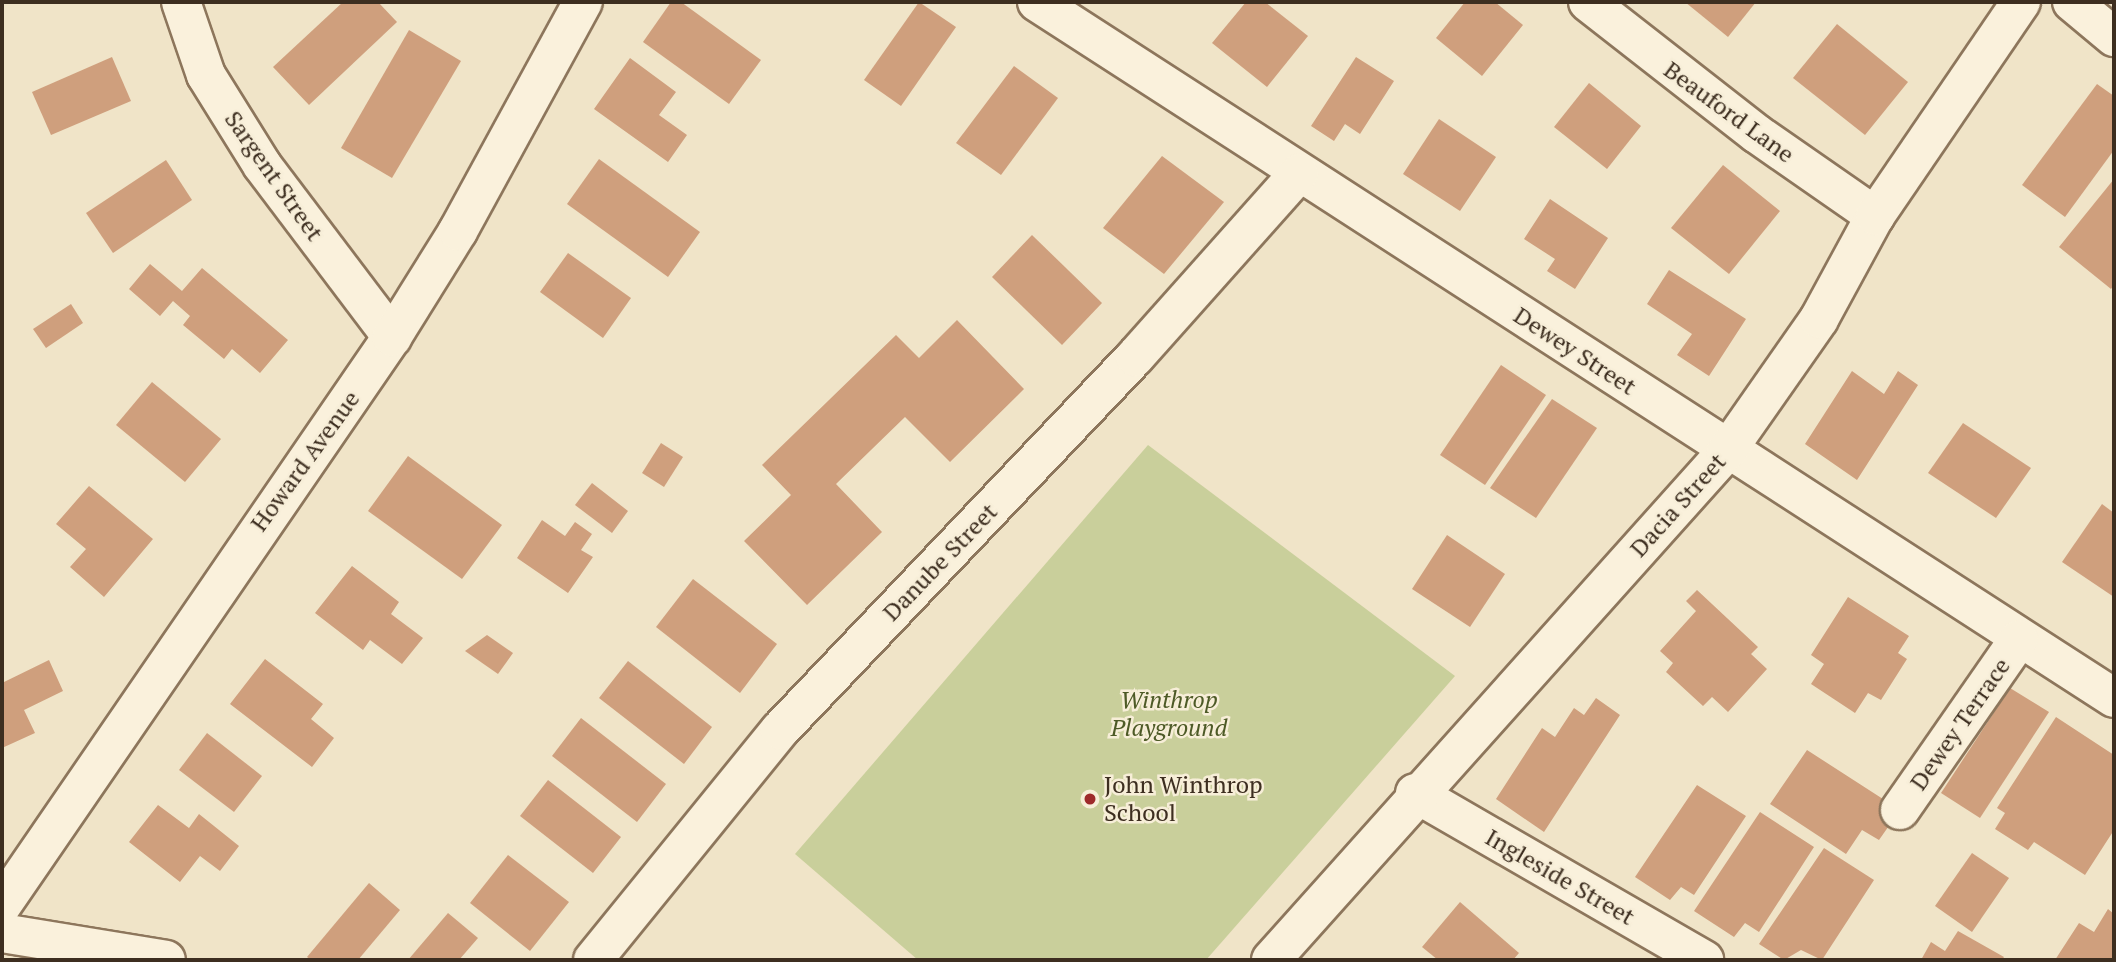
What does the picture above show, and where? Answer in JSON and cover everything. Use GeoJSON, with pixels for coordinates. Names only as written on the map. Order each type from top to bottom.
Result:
{"type":"FeatureCollection","features":[{"type":"Feature","properties":{"kind":"street","name":"Sargent Street"},"geometry":{"type":"LineString","coordinates":[[181,2],[206,75],[262,165],[392,337]]}},
{"type":"Feature","properties":{"kind":"street","name":"Howard Avenue"},"geometry":{"type":"LineString","coordinates":[[2,905],[392,337],[458,231],[583,2]]}},
{"type":"Feature","properties":{"kind":"street","name":"Dewey Street"},"geometry":{"type":"LineString","coordinates":[[1037,2],[1726,452],[2114,698]]}},
{"type":"Feature","properties":{"kind":"street","name":"Beauford Lane"},"geometry":{"type":"LineString","coordinates":[[1588,2],[1716,103],[1875,216]]}},
{"type":"Feature","properties":{"kind":"street","name":"Dacia Street"},"geometry":{"type":"LineString","coordinates":[[1271,960],[1415,793],[1726,452],[1819,319],[1875,216],[2021,2]]}},
{"type":"Feature","properties":{"kind":"street"},"geometry":{"type":"LineString","coordinates":[[2073,2],[2114,37]]}},
{"type":"Feature","properties":{"kind":"street","name":"Danube Street"},"geometry":{"type":"LineString","coordinates":[[593,960],[780,730],[1126,367],[1299,173]]}},
{"type":"Feature","properties":{"kind":"street","name":"Dewey Terrace"},"geometry":{"type":"LineString","coordinates":[[1900,810],[2019,639]]}},
{"type":"Feature","properties":{"kind":"street","name":"Ingleside Street"},"geometry":{"type":"LineString","coordinates":[[1415,793],[1704,960]]}},
{"type":"Feature","properties":{"kind":"street"},"geometry":{"type":"LineString","coordinates":[[2,933],[166,960]]}},
{"type":"Feature","properties":{"kind":"green space","name":"Winthrop Playground"},"geometry":{"type":"Polygon","coordinates":[[[1148,445],[1455,676],[1206,960],[918,960],[795,854],[1148,445]]]}},
{"type":"Feature","properties":{"kind":"building"},"geometry":{"type":"Polygon","coordinates":[[[343,2],[378,2],[397,22],[309,105],[273,67],[343,2]]]}},
{"type":"Feature","properties":{"kind":"building"},"geometry":{"type":"Polygon","coordinates":[[[671,2],[681,2],[761,60],[729,104],[643,42],[671,2]]]}},
{"type":"Feature","properties":{"kind":"building"},"geometry":{"type":"Polygon","coordinates":[[[919,2],[956,27],[901,106],[864,80],[919,2]]]}},
{"type":"Feature","properties":{"kind":"building"},"geometry":{"type":"Polygon","coordinates":[[[1246,2],[1265,2],[1308,36],[1267,87],[1212,43],[1246,2]]]}},
{"type":"Feature","properties":{"kind":"building"},"geometry":{"type":"Polygon","coordinates":[[[1465,2],[1495,2],[1523,25],[1482,76],[1436,38],[1465,2]]]}},
{"type":"Feature","properties":{"kind":"building"},"geometry":{"type":"Polygon","coordinates":[[[1685,2],[1756,2],[1728,37],[1685,2]]]}},
{"type":"Feature","properties":{"kind":"building"},"geometry":{"type":"Polygon","coordinates":[[[1837,24],[1908,82],[1865,135],[1793,78],[1837,24]]]}},
{"type":"Feature","properties":{"kind":"building"},"geometry":{"type":"Polygon","coordinates":[[[409,30],[461,61],[392,178],[341,148],[409,30]]]}},
{"type":"Feature","properties":{"kind":"building"},"geometry":{"type":"Polygon","coordinates":[[[112,57],[131,101],[51,135],[32,92],[112,57]]]}},
{"type":"Feature","properties":{"kind":"building"},"geometry":{"type":"Polygon","coordinates":[[[1356,57],[1394,81],[1360,134],[1345,124],[1334,141],[1311,126],[1356,57]]]}},
{"type":"Feature","properties":{"kind":"building"},"geometry":{"type":"Polygon","coordinates":[[[630,58],[676,92],[659,115],[687,135],[668,162],[594,109],[630,58]]]}},
{"type":"Feature","properties":{"kind":"building"},"geometry":{"type":"Polygon","coordinates":[[[1014,66],[1058,98],[1001,175],[956,143],[1014,66]]]}},
{"type":"Feature","properties":{"kind":"building"},"geometry":{"type":"Polygon","coordinates":[[[1589,83],[1641,126],[1607,169],[1554,127],[1589,83]]]}},
{"type":"Feature","properties":{"kind":"building"},"geometry":{"type":"Polygon","coordinates":[[[2097,84],[2114,96],[2114,150],[2065,217],[2022,185],[2097,84]]]}},
{"type":"Feature","properties":{"kind":"building"},"geometry":{"type":"Polygon","coordinates":[[[1439,119],[1496,157],[1460,211],[1403,174],[1439,119]]]}},
{"type":"Feature","properties":{"kind":"building"},"geometry":{"type":"Polygon","coordinates":[[[1162,156],[1224,202],[1164,274],[1103,228],[1162,156]]]}},
{"type":"Feature","properties":{"kind":"building"},"geometry":{"type":"Polygon","coordinates":[[[599,159],[700,232],[668,277],[567,204],[599,159]]]}},
{"type":"Feature","properties":{"kind":"building"},"geometry":{"type":"Polygon","coordinates":[[[166,160],[192,200],[113,253],[86,213],[166,160]]]}},
{"type":"Feature","properties":{"kind":"building"},"geometry":{"type":"Polygon","coordinates":[[[1723,165],[1780,211],[1729,274],[1671,228],[1723,165]]]}},
{"type":"Feature","properties":{"kind":"building"},"geometry":{"type":"Polygon","coordinates":[[[2114,179],[2114,285],[2111,289],[2059,247],[2114,179]]]}},
{"type":"Feature","properties":{"kind":"building"},"geometry":{"type":"Polygon","coordinates":[[[1550,199],[1608,238],[1575,289],[1547,271],[1555,259],[1524,239],[1550,199]]]}},
{"type":"Feature","properties":{"kind":"building"},"geometry":{"type":"Polygon","coordinates":[[[1032,235],[1102,303],[1062,345],[992,277],[1032,235]]]}},
{"type":"Feature","properties":{"kind":"building"},"geometry":{"type":"Polygon","coordinates":[[[568,253],[631,298],[603,338],[540,292],[568,253]]]}},
{"type":"Feature","properties":{"kind":"building"},"geometry":{"type":"Polygon","coordinates":[[[150,264],[182,291],[202,268],[288,340],[260,373],[232,349],[224,359],[183,325],[190,316],[173,301],[160,316],[129,289],[150,264]]]}},
{"type":"Feature","properties":{"kind":"building"},"geometry":{"type":"Polygon","coordinates":[[[1669,270],[1746,319],[1709,376],[1677,355],[1692,334],[1647,304],[1669,270]]]}},
{"type":"Feature","properties":{"kind":"building"},"geometry":{"type":"Polygon","coordinates":[[[71,304],[83,323],[46,348],[33,329],[71,304]]]}},
{"type":"Feature","properties":{"kind":"building"},"geometry":{"type":"Polygon","coordinates":[[[957,320],[1024,389],[950,462],[905,417],[836,484],[882,532],[807,605],[744,541],[791,495],[762,465],[896,335],[919,358],[957,320]]]}},
{"type":"Feature","properties":{"kind":"building"},"geometry":{"type":"Polygon","coordinates":[[[1501,365],[1546,395],[1485,485],[1440,455],[1501,365]]]}},
{"type":"Feature","properties":{"kind":"building"},"geometry":{"type":"Polygon","coordinates":[[[1852,371],[1884,394],[1898,371],[1918,385],[1857,480],[1805,444],[1852,371]]]}},
{"type":"Feature","properties":{"kind":"building"},"geometry":{"type":"Polygon","coordinates":[[[152,382],[221,439],[185,482],[116,425],[152,382]]]}},
{"type":"Feature","properties":{"kind":"building"},"geometry":{"type":"Polygon","coordinates":[[[1552,399],[1597,428],[1536,518],[1490,488],[1552,399]]]}},
{"type":"Feature","properties":{"kind":"building"},"geometry":{"type":"Polygon","coordinates":[[[1963,423],[2031,468],[1996,518],[1928,473],[1963,423]]]}},
{"type":"Feature","properties":{"kind":"building"},"geometry":{"type":"Polygon","coordinates":[[[661,443],[683,457],[664,487],[642,473],[661,443]]]}},
{"type":"Feature","properties":{"kind":"building"},"geometry":{"type":"Polygon","coordinates":[[[408,456],[502,525],[462,579],[368,511],[408,456]]]}},
{"type":"Feature","properties":{"kind":"building"},"geometry":{"type":"Polygon","coordinates":[[[592,483],[628,511],[612,533],[575,505],[592,483]]]}},
{"type":"Feature","properties":{"kind":"building"},"geometry":{"type":"Polygon","coordinates":[[[89,486],[153,539],[104,597],[70,567],[86,549],[56,524],[89,486]]]}},
{"type":"Feature","properties":{"kind":"building"},"geometry":{"type":"Polygon","coordinates":[[[2102,504],[2114,513],[2114,597],[2062,562],[2102,504]]]}},
{"type":"Feature","properties":{"kind":"building"},"geometry":{"type":"Polygon","coordinates":[[[542,520],[565,536],[575,522],[592,534],[581,550],[593,557],[568,593],[517,558],[542,520]]]}},
{"type":"Feature","properties":{"kind":"building"},"geometry":{"type":"Polygon","coordinates":[[[1447,535],[1505,574],[1470,627],[1412,589],[1447,535]]]}},
{"type":"Feature","properties":{"kind":"building"},"geometry":{"type":"Polygon","coordinates":[[[352,566],[399,602],[391,614],[423,638],[402,664],[370,640],[363,650],[315,613],[352,566]]]}},
{"type":"Feature","properties":{"kind":"building"},"geometry":{"type":"Polygon","coordinates":[[[693,579],[777,644],[740,693],[656,627],[693,579]]]}},
{"type":"Feature","properties":{"kind":"building"},"geometry":{"type":"Polygon","coordinates":[[[1697,590],[1758,647],[1751,654],[1767,669],[1728,712],[1712,697],[1703,706],[1666,672],[1673,663],[1660,651],[1696,611],[1686,601],[1697,590]]]}},
{"type":"Feature","properties":{"kind":"building"},"geometry":{"type":"Polygon","coordinates":[[[1848,597],[1909,636],[1898,653],[1907,659],[1881,700],[1868,693],[1855,713],[1811,684],[1824,664],[1811,655],[1848,597]]]}},
{"type":"Feature","properties":{"kind":"building"},"geometry":{"type":"Polygon","coordinates":[[[487,635],[513,653],[498,674],[465,651],[487,635]]]}},
{"type":"Feature","properties":{"kind":"building"},"geometry":{"type":"Polygon","coordinates":[[[265,659],[323,704],[311,719],[334,738],[312,767],[230,704],[265,659]]]}},
{"type":"Feature","properties":{"kind":"building"},"geometry":{"type":"Polygon","coordinates":[[[49,660],[63,691],[24,710],[35,733],[2,748],[2,683],[49,660]]]}},
{"type":"Feature","properties":{"kind":"building"},"geometry":{"type":"Polygon","coordinates":[[[628,661],[712,727],[684,764],[599,698],[628,661]]]}},
{"type":"Feature","properties":{"kind":"building"},"geometry":{"type":"Polygon","coordinates":[[[2010,688],[2049,712],[1980,818],[1941,793],[2010,688]]]}},
{"type":"Feature","properties":{"kind":"building"},"geometry":{"type":"Polygon","coordinates":[[[1596,698],[1620,715],[1544,832],[1496,799],[1542,728],[1555,737],[1574,708],[1584,715],[1596,698]]]}},
{"type":"Feature","properties":{"kind":"building"},"geometry":{"type":"Polygon","coordinates":[[[2056,717],[2114,755],[2114,830],[2085,875],[2034,842],[2028,850],[1995,829],[2005,813],[1997,808],[2056,717]]]}},
{"type":"Feature","properties":{"kind":"building"},"geometry":{"type":"Polygon","coordinates":[[[581,718],[666,784],[637,822],[552,756],[581,718]]]}},
{"type":"Feature","properties":{"kind":"building"},"geometry":{"type":"Polygon","coordinates":[[[207,733],[262,776],[234,812],[179,770],[207,733]]]}},
{"type":"Feature","properties":{"kind":"building"},"geometry":{"type":"Polygon","coordinates":[[[1807,750],[1900,810],[1879,840],[1862,830],[1846,854],[1770,804],[1807,750]]]}},
{"type":"Feature","properties":{"kind":"building"},"geometry":{"type":"Polygon","coordinates":[[[548,780],[621,837],[593,873],[520,816],[548,780]]]}},
{"type":"Feature","properties":{"kind":"building"},"geometry":{"type":"Polygon","coordinates":[[[1697,785],[1746,816],[1694,895],[1681,887],[1670,900],[1635,877],[1697,785]]]}},
{"type":"Feature","properties":{"kind":"building"},"geometry":{"type":"Polygon","coordinates":[[[158,805],[189,828],[199,814],[239,846],[220,871],[200,856],[180,882],[129,842],[158,805]]]}},
{"type":"Feature","properties":{"kind":"building"},"geometry":{"type":"Polygon","coordinates":[[[1760,812],[1814,847],[1759,932],[1745,923],[1734,937],[1694,911],[1760,812]]]}},
{"type":"Feature","properties":{"kind":"building"},"geometry":{"type":"Polygon","coordinates":[[[1824,848],[1874,880],[1822,960],[1801,950],[1784,960],[1759,944],[1824,848]]]}},
{"type":"Feature","properties":{"kind":"building"},"geometry":{"type":"Polygon","coordinates":[[[1972,853],[2009,878],[1972,932],[1935,906],[1972,853]]]}},
{"type":"Feature","properties":{"kind":"building"},"geometry":{"type":"Polygon","coordinates":[[[508,855],[569,902],[530,951],[470,903],[508,855]]]}},
{"type":"Feature","properties":{"kind":"building"},"geometry":{"type":"Polygon","coordinates":[[[369,883],[400,910],[358,960],[311,960],[307,957],[369,883]]]}},
{"type":"Feature","properties":{"kind":"building"},"geometry":{"type":"Polygon","coordinates":[[[1460,902],[1519,953],[1513,960],[1438,960],[1422,947],[1460,902]]]}},
{"type":"Feature","properties":{"kind":"building"},"geometry":{"type":"Polygon","coordinates":[[[2108,909],[2114,914],[2114,960],[2055,960],[2079,923],[2094,932],[2108,909]]]}},
{"type":"Feature","properties":{"kind":"building"},"geometry":{"type":"Polygon","coordinates":[[[448,913],[478,938],[459,960],[408,960],[448,913]]]}},
{"type":"Feature","properties":{"kind":"building"},"geometry":{"type":"Polygon","coordinates":[[[1958,931],[2004,957],[2002,960],[1921,960],[1931,942],[1945,951],[1958,931]]]}},
{"type":"Feature","properties":{"kind":"place","name":"John Winthrop School"},"geometry":{"type":"Point","coordinates":[1090,799]}}]}
